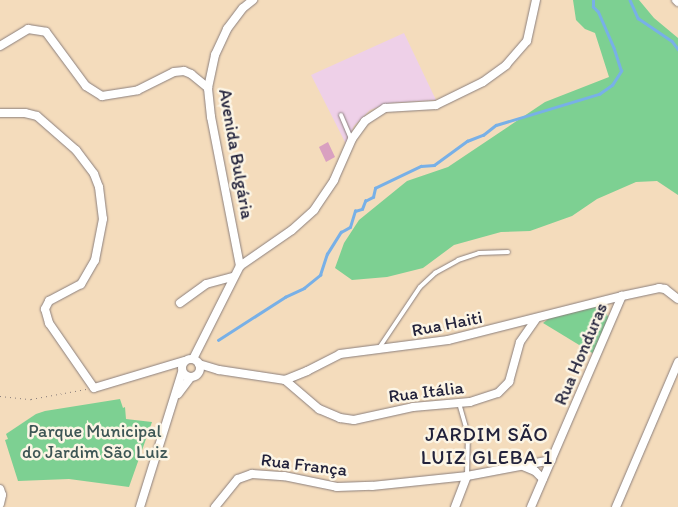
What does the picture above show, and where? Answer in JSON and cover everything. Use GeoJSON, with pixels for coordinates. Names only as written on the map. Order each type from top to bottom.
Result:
{"type":"FeatureCollection","features":[{"type":"Feature","properties":{"kind":"street","name":"Avenida Bulgária"},"geometry":{"type":"LineString","coordinates":[[240,266],[210,117],[208,88],[215,55],[227,29],[238,13],[252,0]]}},
{"type":"Feature","properties":{"kind":"street"},"geometry":{"type":"LineString","coordinates":[[176,398],[193,376],[198,373],[196,361],[240,266],[292,230],[314,210],[334,180],[352,139],[365,121],[385,108],[426,107],[443,103],[465,93],[506,65],[527,41],[536,0]]}},
{"type":"Feature","properties":{"kind":"street"},"geometry":{"type":"LineString","coordinates":[[0,46],[28,30],[46,32],[86,86],[102,96],[138,90],[174,72],[184,71],[208,88]]}},
{"type":"Feature","properties":{"kind":"street"},"geometry":{"type":"LineString","coordinates":[[0,113],[25,113],[37,116],[76,150],[90,168],[99,188],[103,219],[95,260],[81,284],[49,301],[45,309],[49,323],[94,388],[184,361],[196,361],[219,370],[284,380]]}},
{"type":"Feature","properties":{"kind":"street"},"geometry":{"type":"LineString","coordinates":[[180,303],[206,284],[234,277]]}},
{"type":"Feature","properties":{"kind":"street","name":"Rua Haiti"},"geometry":{"type":"LineString","coordinates":[[284,380],[340,354],[448,340],[659,288],[665,289],[678,299]]}},
{"type":"Feature","properties":{"kind":"street","name":"Rua Honduras"},"geometry":{"type":"LineString","coordinates":[[531,507],[622,296]]}},
{"type":"Feature","properties":{"kind":"street","name":"Rua Itália"},"geometry":{"type":"LineString","coordinates":[[284,380],[319,409],[340,418],[354,420],[413,407],[459,404],[492,396],[504,388],[513,375],[520,342],[536,319]]}},
{"type":"Feature","properties":{"kind":"street"},"geometry":{"type":"LineString","coordinates":[[140,507],[157,447],[176,398],[184,361]]}},
{"type":"Feature","properties":{"kind":"street"},"geometry":{"type":"LineString","coordinates":[[616,507],[678,362]]}},
{"type":"Feature","properties":{"kind":"street"},"geometry":{"type":"LineString","coordinates":[[182,372],[193,376],[219,370]]}},
{"type":"Feature","properties":{"kind":"street","name":"Rua França"},"geometry":{"type":"LineString","coordinates":[[218,506],[238,478],[252,474],[284,476],[338,487],[372,486],[467,476],[552,460]]}},
{"type":"Feature","properties":{"kind":"street"},"geometry":{"type":"LineString","coordinates":[[523,466],[535,471],[544,479]]}},
{"type":"Feature","properties":{"kind":"street"},"geometry":{"type":"LineString","coordinates":[[455,507],[467,476]]}},
{"type":"Feature","properties":{"kind":"street"},"geometry":{"type":"LineString","coordinates":[[0,489],[2,495],[0,504]]}},
{"type":"Feature","properties":{"kind":"lane"},"geometry":{"type":"LineString","coordinates":[[341,115],[352,139]]}},
{"type":"Feature","properties":{"kind":"lane"},"geometry":{"type":"LineString","coordinates":[[378,350],[420,287],[435,273],[458,260],[479,253],[508,252]]}},
{"type":"Feature","properties":{"kind":"lane"},"geometry":{"type":"LineString","coordinates":[[459,404],[468,434],[467,476]]}},
{"type":"Feature","properties":{"kind":"path"},"geometry":{"type":"LineString","coordinates":[[0,396],[31,399],[94,388]]}},
{"type":"Feature","properties":{"kind":"shaded area"},"geometry":{"type":"Polygon","coordinates":[[[404,33],[436,100],[390,103],[370,110],[354,126],[346,144],[311,75],[404,33]]]}},
{"type":"Feature","properties":{"kind":"green space"},"geometry":{"type":"Polygon","coordinates":[[[573,0],[639,0],[654,18],[678,38],[678,195],[657,181],[636,182],[597,199],[572,216],[530,231],[501,232],[454,245],[423,268],[387,277],[352,280],[335,268],[344,243],[359,220],[407,181],[448,167],[545,102],[609,77],[595,33],[585,29],[576,20],[573,0]]]}},
{"type":"Feature","properties":{"kind":"green space"},"geometry":{"type":"Polygon","coordinates":[[[596,307],[603,308],[610,320],[594,354],[543,323],[552,316],[596,307]]]}},
{"type":"Feature","properties":{"kind":"green space","name":"Parque Municipal do Jardim São Luiz"},"geometry":{"type":"Polygon","coordinates":[[[120,399],[123,408],[125,407],[126,419],[152,422],[129,487],[69,479],[18,481],[5,440],[8,439],[6,434],[36,414],[45,411],[120,399]]]}},
{"type":"Feature","properties":{"kind":"building"},"geometry":{"type":"Polygon","coordinates":[[[328,142],[335,157],[326,162],[319,147],[328,142]]]}},
{"type":"Feature","properties":{"kind":"waterway"},"geometry":{"type":"LineString","coordinates":[[218,340],[285,297],[304,288],[320,275],[327,254],[341,232],[350,227],[355,211],[362,209],[365,201],[373,197],[375,188],[421,166],[434,165],[467,141],[483,135],[496,125],[599,94],[612,85],[621,71],[598,12],[593,7],[593,0]]}},
{"type":"Feature","properties":{"kind":"waterway"},"geometry":{"type":"LineString","coordinates":[[630,0],[638,18],[672,41],[678,49]]}},
{"type":"Feature","properties":{"kind":"district","name":"JARDIM SÃO LUIZ GLEBA 1"},"geometry":{"type":"Point","coordinates":[487,446]}}]}
